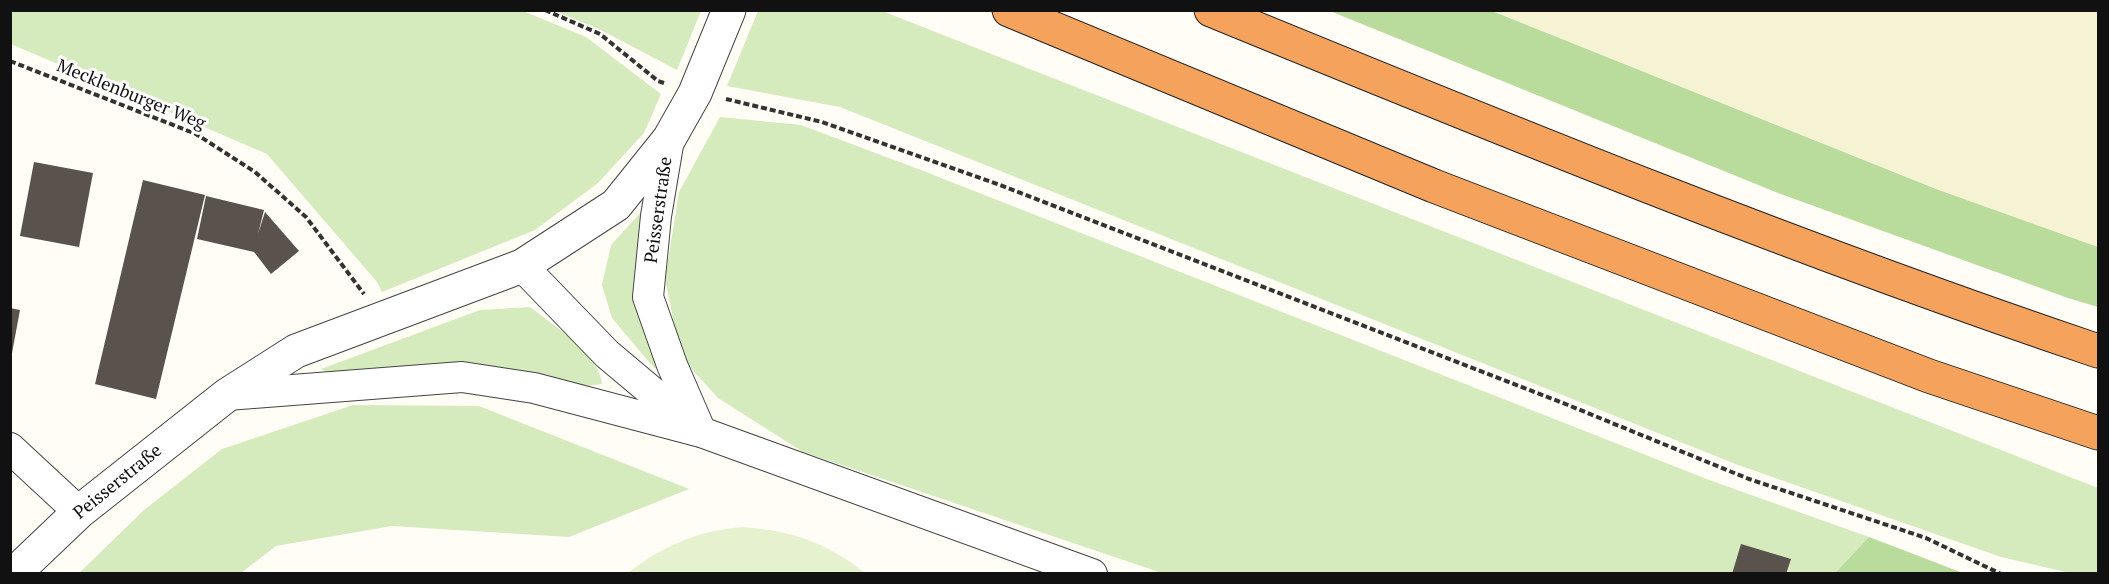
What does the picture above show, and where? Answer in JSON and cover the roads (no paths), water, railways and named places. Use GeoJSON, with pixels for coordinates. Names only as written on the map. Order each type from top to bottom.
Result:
{"type":"FeatureCollection","features":[{"type":"Feature","properties":{"kind":"highway"},"geometry":{"type":"LineString","coordinates":[[1009,10],[1434,186],[1929,376],[2098,433]]}},
{"type":"Feature","properties":{"kind":"highway"},"geometry":{"type":"LineString","coordinates":[[1211,10],[1463,114],[1950,301],[2098,351]]}},
{"type":"Feature","properties":{"kind":"street"},"geometry":{"type":"LineString","coordinates":[[669,139],[695,93],[729,10]]}},
{"type":"Feature","properties":{"kind":"street","name":"Peisserstraße"},"geometry":{"type":"LineString","coordinates":[[14,573],[79,512],[227,395],[296,351],[522,266],[616,205],[669,139]]}},
{"type":"Feature","properties":{"kind":"street","name":"Peisserstraße"},"geometry":{"type":"LineString","coordinates":[[669,139],[656,216],[648,297],[672,365],[701,432]]}},
{"type":"Feature","properties":{"kind":"street"},"geometry":{"type":"LineString","coordinates":[[522,266],[607,354],[701,432]]}},
{"type":"Feature","properties":{"kind":"street"},"geometry":{"type":"LineString","coordinates":[[227,395],[462,377],[534,387],[701,432],[1092,573]]}},
{"type":"Feature","properties":{"kind":"street"},"geometry":{"type":"LineString","coordinates":[[10,448],[79,512]]}}]}
